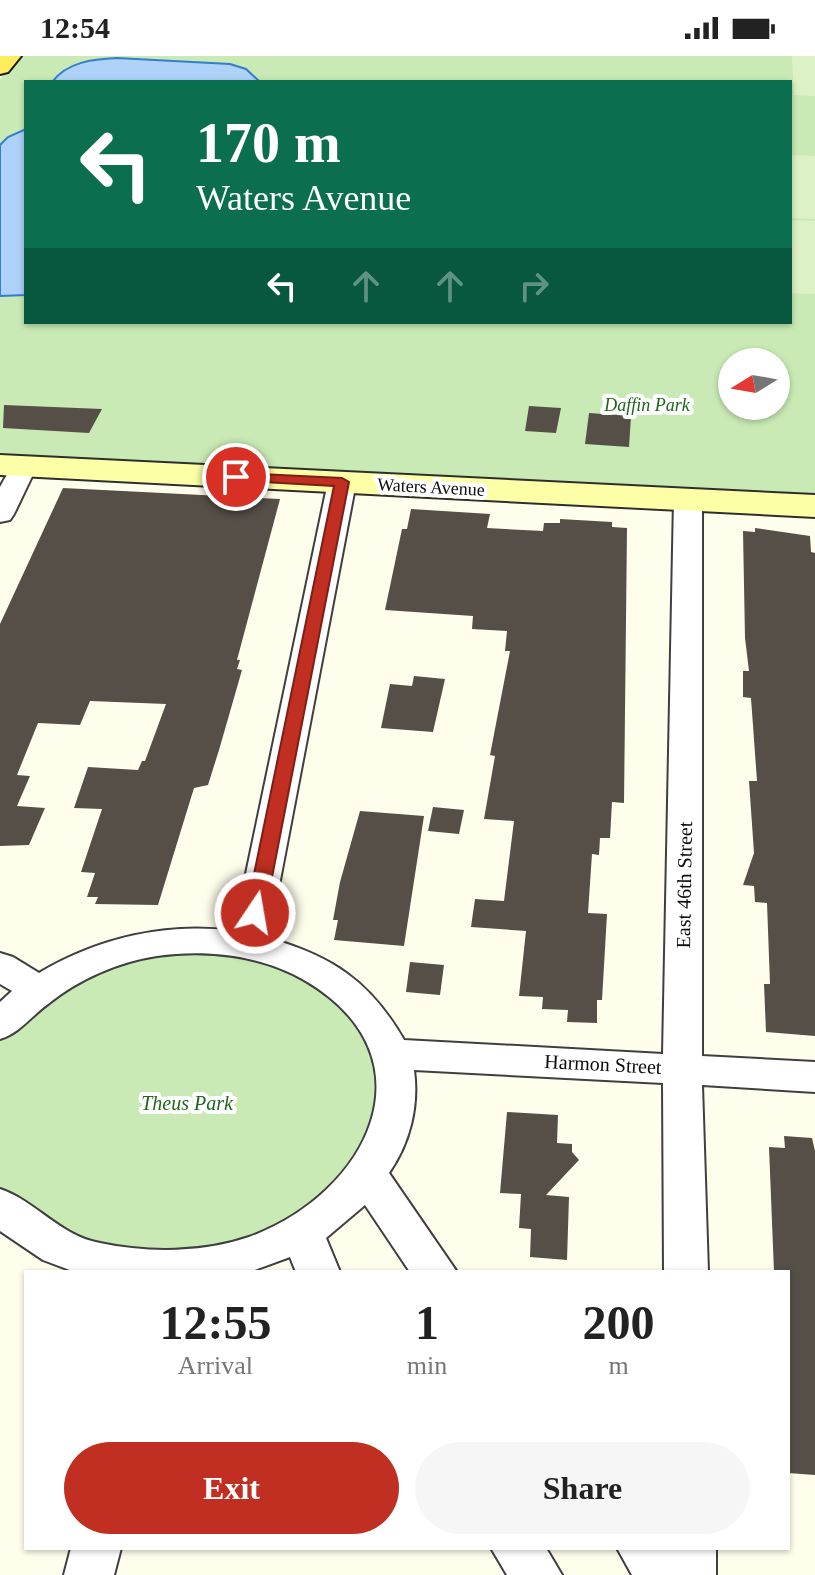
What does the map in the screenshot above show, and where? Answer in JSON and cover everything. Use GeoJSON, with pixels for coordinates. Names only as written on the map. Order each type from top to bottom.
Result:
{"type":"FeatureCollection","features":[{"type":"Feature","properties":{"kind":"main road"},"geometry":{"type":"LineString","coordinates":[[0,67],[9,56]]}},
{"type":"Feature","properties":{"kind":"main road","name":"Waters Avenue"},"geometry":{"type":"LineString","coordinates":[[12,466],[815,506]]}},
{"type":"Feature","properties":{"kind":"street"},"geometry":{"type":"LineString","coordinates":[[0,514],[12,466]]}},
{"type":"Feature","properties":{"kind":"street"},"geometry":{"type":"LineString","coordinates":[[249,945],[342,482]]}},
{"type":"Feature","properties":{"kind":"street","name":"East 46th Street"},"geometry":{"type":"LineString","coordinates":[[686,1270],[682,1068],[688,499]]}},
{"type":"Feature","properties":{"kind":"street"},"geometry":{"type":"LineString","coordinates":[[0,1025],[38,990],[67,972],[133,948],[167,942],[209,941],[249,945],[285,955],[327,977],[364,1006],[391,1054],[396,1082],[395,1111],[386,1140],[368,1173],[340,1204],[302,1231],[266,1249],[226,1261],[167,1270],[97,1261],[60,1249],[29,1232],[0,1206]]}},
{"type":"Feature","properties":{"kind":"street"},"geometry":{"type":"LineString","coordinates":[[0,966],[38,990]]}},
{"type":"Feature","properties":{"kind":"street","name":"Harmon Street"},"geometry":{"type":"LineString","coordinates":[[391,1054],[815,1077]]}},
{"type":"Feature","properties":{"kind":"street"},"geometry":{"type":"LineString","coordinates":[[368,1173],[388,1209],[434,1270]]}},
{"type":"Feature","properties":{"kind":"street"},"geometry":{"type":"LineString","coordinates":[[302,1231],[317,1270]]}},
{"type":"Feature","properties":{"kind":"street"},"geometry":{"type":"LineString","coordinates":[[89,1575],[95,1550]]}},
{"type":"Feature","properties":{"kind":"street"},"geometry":{"type":"LineString","coordinates":[[518,1550],[537,1575]]}},
{"type":"Feature","properties":{"kind":"street"},"geometry":{"type":"LineString","coordinates":[[643,1550],[662,1575]]}},
{"type":"Feature","properties":{"kind":"street"},"geometry":{"type":"LineString","coordinates":[[691,1550],[691,1575]]}},
{"type":"Feature","properties":{"kind":"green space","name":"Daffin Park"},"geometry":{"type":"Polygon","coordinates":[[[19,56],[815,56],[815,498],[0,454],[0,79],[19,56]]]}},
{"type":"Feature","properties":{"kind":"green space"},"geometry":{"type":"Polygon","coordinates":[[[792,56],[815,56],[815,96],[794,95],[792,56]]]}},
{"type":"Feature","properties":{"kind":"green space"},"geometry":{"type":"Polygon","coordinates":[[[792,155],[815,156],[815,219],[792,218],[792,155]]]}},
{"type":"Feature","properties":{"kind":"green space"},"geometry":{"type":"Polygon","coordinates":[[[792,220],[815,221],[815,294],[792,293],[792,220]]]}},
{"type":"Feature","properties":{"kind":"green space","name":"Theus Park"},"geometry":{"type":"Polygon","coordinates":[[[249,945],[364,1006],[386,1140],[266,1249],[97,1261],[0,1206],[0,1025],[99,958],[249,945]]]}},
{"type":"Feature","properties":{"kind":"water"},"geometry":{"type":"Polygon","coordinates":[[[117,58],[230,64],[246,69],[258,80],[54,80],[65,70],[90,61],[117,58]]]}},
{"type":"Feature","properties":{"kind":"water"},"geometry":{"type":"Polygon","coordinates":[[[24,130],[24,295],[0,296],[0,145],[8,137],[24,130]]]}},
{"type":"Feature","properties":{"kind":"building"},"geometry":{"type":"Polygon","coordinates":[[[4,405],[102,409],[89,433],[3,428],[4,405]]]}},
{"type":"Feature","properties":{"kind":"building"},"geometry":{"type":"Polygon","coordinates":[[[529,406],[561,408],[556,433],[525,431],[529,406]]]}},
{"type":"Feature","properties":{"kind":"building"},"geometry":{"type":"Polygon","coordinates":[[[589,413],[631,416],[629,447],[585,444],[589,413]]]}},
{"type":"Feature","properties":{"kind":"building"},"geometry":{"type":"Polygon","coordinates":[[[63,488],[280,499],[237,660],[240,660],[237,669],[242,670],[219,750],[208,785],[194,788],[158,905],[95,904],[98,897],[87,897],[95,873],[81,872],[102,809],[74,808],[88,767],[138,770],[145,761],[166,704],[90,701],[80,725],[38,723],[17,775],[30,776],[17,806],[45,808],[29,845],[0,846],[0,624],[63,488]]]}},
{"type":"Feature","properties":{"kind":"building"},"geometry":{"type":"Polygon","coordinates":[[[411,509],[490,514],[487,528],[543,531],[544,523],[560,523],[560,519],[612,522],[612,527],[627,528],[624,803],[612,802],[610,838],[600,838],[599,855],[592,854],[588,913],[607,914],[602,1000],[597,1000],[597,1023],[567,1022],[568,1010],[542,1009],[543,997],[519,996],[526,931],[471,927],[475,899],[504,901],[514,821],[484,819],[495,756],[490,755],[510,651],[505,651],[507,631],[472,629],[473,616],[385,610],[402,529],[407,529],[411,509]]]}},
{"type":"Feature","properties":{"kind":"building"},"geometry":{"type":"Polygon","coordinates":[[[755,528],[810,536],[811,552],[815,553],[815,1036],[766,1032],[764,984],[770,984],[767,903],[755,902],[754,886],[743,885],[754,853],[749,781],[757,781],[751,698],[743,697],[743,671],[749,671],[745,638],[743,531],[755,532],[755,528]]]}},
{"type":"Feature","properties":{"kind":"building"},"geometry":{"type":"Polygon","coordinates":[[[414,676],[445,679],[433,732],[381,728],[390,684],[412,686],[414,676]]]}},
{"type":"Feature","properties":{"kind":"building"},"geometry":{"type":"Polygon","coordinates":[[[433,807],[464,810],[459,834],[428,831],[433,807]]]}},
{"type":"Feature","properties":{"kind":"building"},"geometry":{"type":"Polygon","coordinates":[[[360,811],[424,816],[404,946],[334,940],[338,920],[333,920],[340,882],[360,811]]]}},
{"type":"Feature","properties":{"kind":"building"},"geometry":{"type":"Polygon","coordinates":[[[410,962],[444,965],[440,995],[406,992],[410,962]]]}},
{"type":"Feature","properties":{"kind":"building"},"geometry":{"type":"Polygon","coordinates":[[[507,1112],[558,1115],[557,1143],[572,1144],[572,1152],[579,1160],[546,1195],[569,1197],[567,1260],[530,1257],[531,1229],[519,1228],[521,1194],[500,1193],[507,1112]]]}},
{"type":"Feature","properties":{"kind":"building"},"geometry":{"type":"Polygon","coordinates":[[[784,1136],[812,1138],[815,1151],[815,1475],[790,1473],[790,1270],[774,1270],[769,1147],[785,1148],[784,1136]]]}},
{"type":"Feature","properties":{"kind":"route"},"geometry":{"type":"LineString","coordinates":[[236,477],[342,482],[255,913]]}}]}
